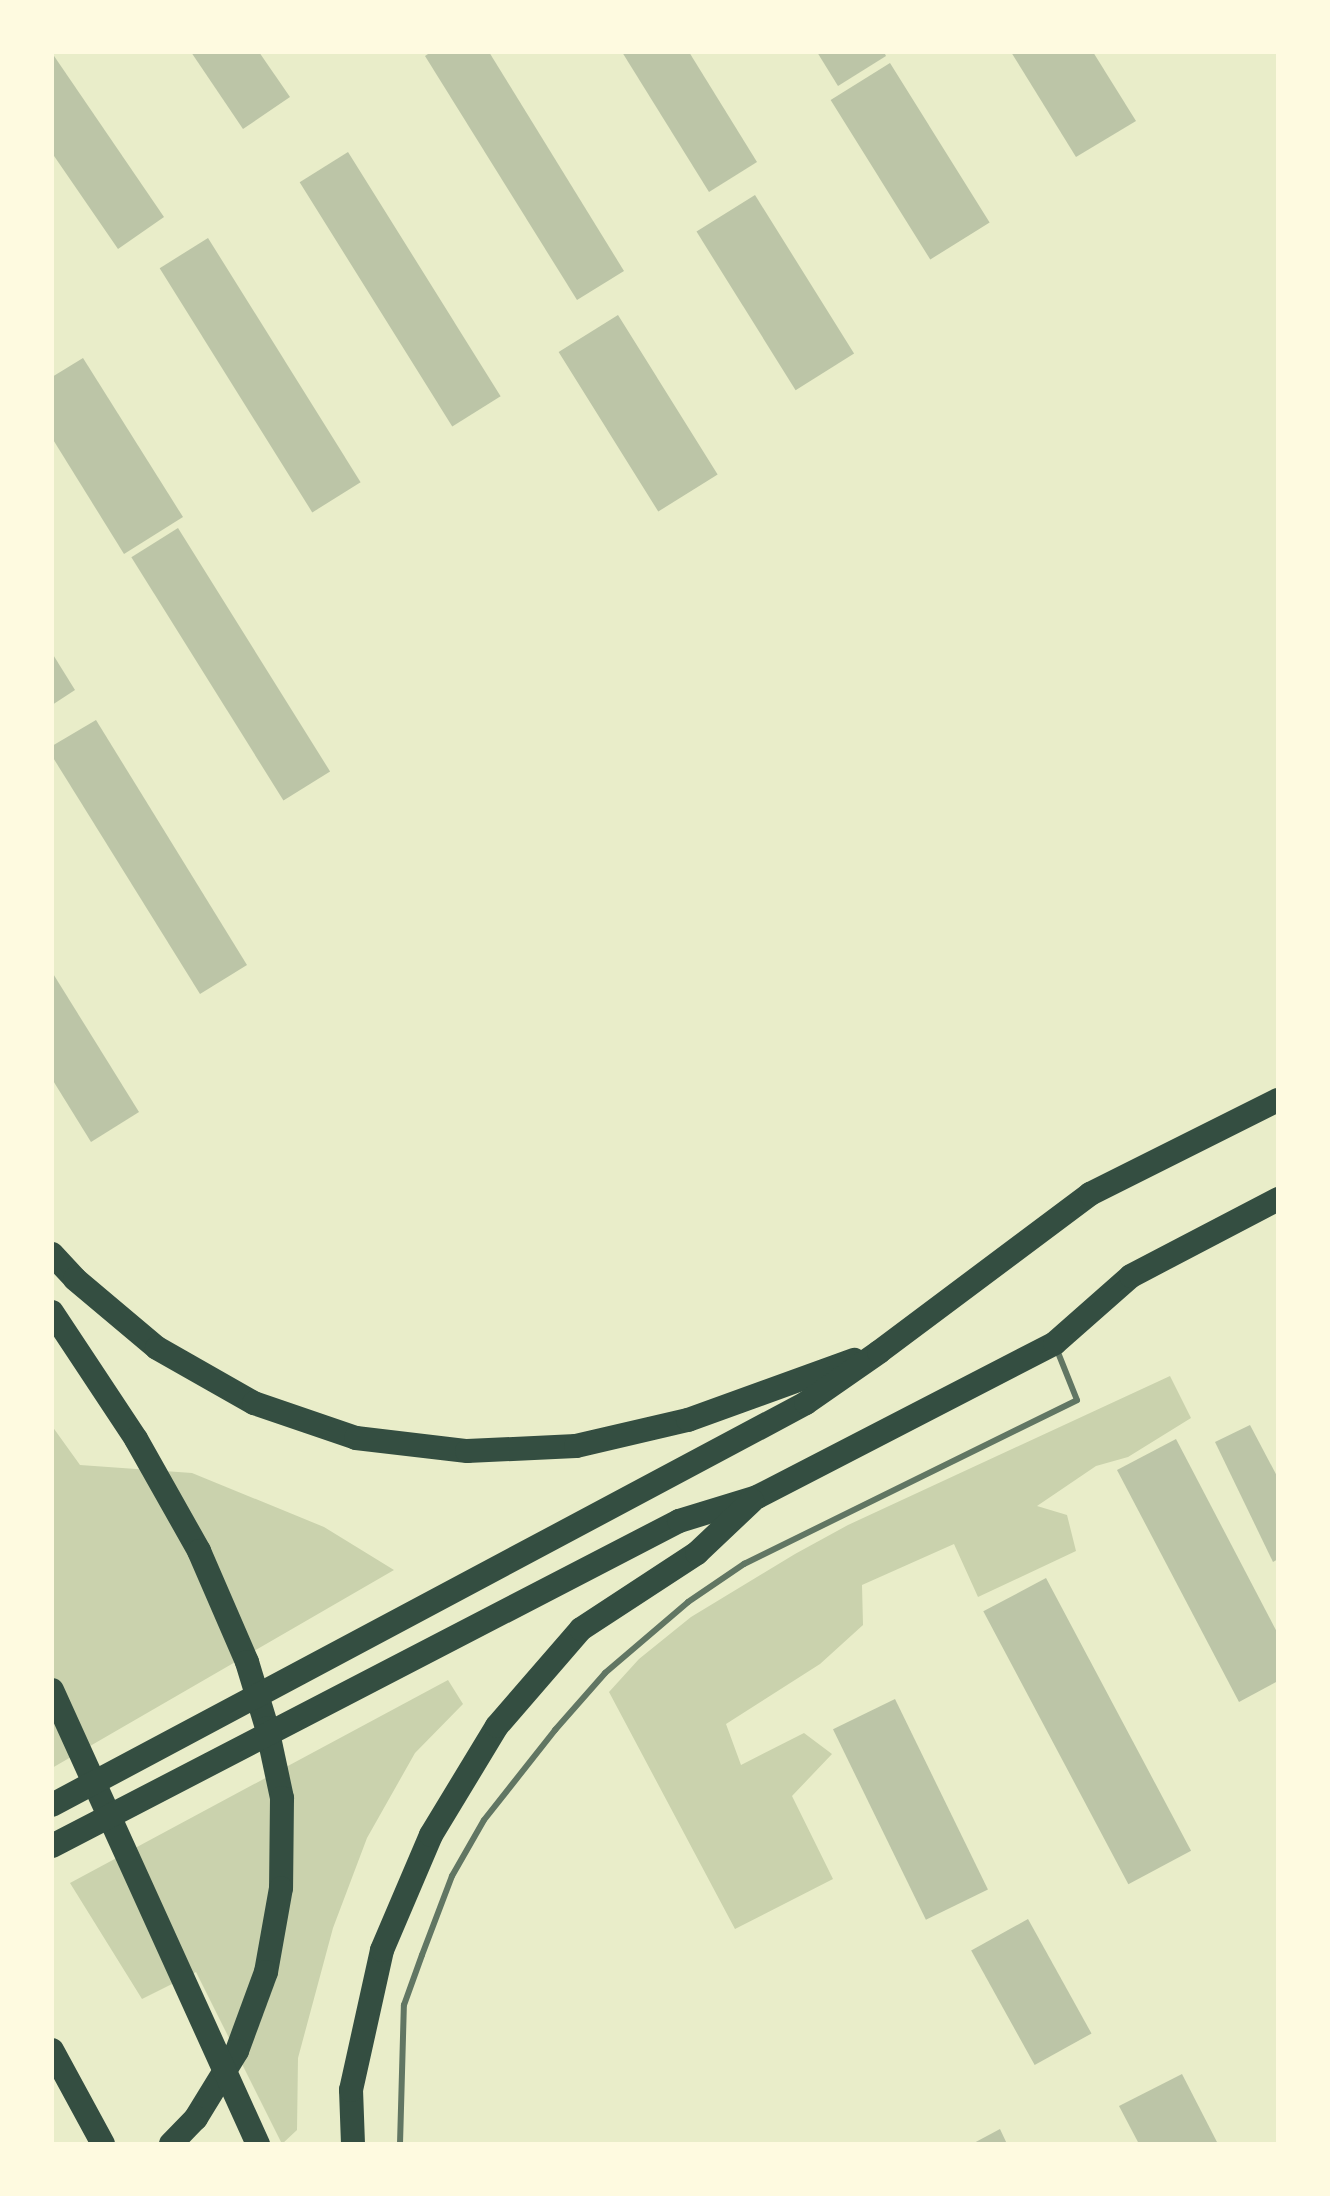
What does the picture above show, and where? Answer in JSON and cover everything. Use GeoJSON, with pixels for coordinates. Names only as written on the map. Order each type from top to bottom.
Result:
{"type":"FeatureCollection","features":[{"type":"Feature","properties":{"kind":"highway"},"geometry":{"type":"LineString","coordinates":[[52,1805],[806,1403],[1090,1194],[1278,1100]]}},
{"type":"Feature","properties":{"kind":"highway"},"geometry":{"type":"LineString","coordinates":[[52,1846],[679,1521],[757,1497],[1055,1343],[1131,1276],[1278,1199]]}},
{"type":"Feature","properties":{"kind":"highway"},"geometry":{"type":"LineString","coordinates":[[52,1254],[75,1279],[157,1348],[254,1403],[356,1438],[467,1451],[576,1446],[688,1420],[795,1379],[879,1352]]}},
{"type":"Feature","properties":{"kind":"highway"},"geometry":{"type":"LineString","coordinates":[[52,1312],[136,1439],[199,1551],[247,1662],[267,1728],[282,1798],[281,1888],[266,1972],[237,2051],[196,2118],[171,2144]]}},
{"type":"Feature","properties":{"kind":"highway"},"geometry":{"type":"LineString","coordinates":[[353,2144],[351,2090],[382,1950],[431,1835],[497,1726],[581,1629],[697,1553],[757,1497]]}},
{"type":"Feature","properties":{"kind":"highway"},"geometry":{"type":"LineString","coordinates":[[52,1690],[258,2144]]}},
{"type":"Feature","properties":{"kind":"highway"},"geometry":{"type":"LineString","coordinates":[[52,2050],[103,2144]]}},
{"type":"Feature","properties":{"kind":"lane"},"geometry":{"type":"LineString","coordinates":[[400,2144],[404,2005],[422,1955],[452,1876],[484,1820],[555,1730],[614,1665],[688,1602],[744,1564],[1077,1400],[1055,1343]]}},
{"type":"Feature","properties":{"kind":"green space"},"geometry":{"type":"Polygon","coordinates":[[[1170,1376],[1191,1418],[1128,1457],[1096,1466],[1037,1506],[1067,1515],[1076,1551],[978,1597],[954,1544],[862,1585],[863,1625],[820,1664],[726,1724],[741,1765],[804,1733],[832,1754],[792,1796],[833,1879],[735,1929],[609,1692],[639,1659],[691,1617],[795,1554],[848,1525],[1170,1376]]]}},
{"type":"Feature","properties":{"kind":"green space"},"geometry":{"type":"Polygon","coordinates":[[[52,1426],[80,1465],[192,1473],[324,1527],[394,1570],[52,1768],[52,1426]]]}},
{"type":"Feature","properties":{"kind":"green space"},"geometry":{"type":"Polygon","coordinates":[[[448,1680],[463,1704],[415,1753],[367,1838],[333,1928],[298,2058],[297,2130],[282,2144],[196,1972],[142,1999],[70,1883],[448,1680]]]}},
{"type":"Feature","properties":{"kind":"building"},"geometry":{"type":"Polygon","coordinates":[[[191,52],[259,52],[290,97],[243,129],[191,52]]]}},
{"type":"Feature","properties":{"kind":"building"},"geometry":{"type":"Polygon","coordinates":[[[431,52],[489,52],[624,271],[577,300],[425,56],[431,52]]]}},
{"type":"Feature","properties":{"kind":"building"},"geometry":{"type":"Polygon","coordinates":[[[622,52],[689,52],[757,162],[709,192],[622,52]]]}},
{"type":"Feature","properties":{"kind":"building"},"geometry":{"type":"Polygon","coordinates":[[[817,52],[884,52],[886,56],[838,86],[817,52]]]}},
{"type":"Feature","properties":{"kind":"building"},"geometry":{"type":"Polygon","coordinates":[[[1011,52],[1093,52],[1136,121],[1076,157],[1011,52]]]}},
{"type":"Feature","properties":{"kind":"building"},"geometry":{"type":"Polygon","coordinates":[[[52,53],[164,217],[118,249],[52,153],[52,53]]]}},
{"type":"Feature","properties":{"kind":"building"},"geometry":{"type":"Polygon","coordinates":[[[890,63],[990,222],[930,260],[831,100],[890,63]]]}},
{"type":"Feature","properties":{"kind":"building"},"geometry":{"type":"Polygon","coordinates":[[[348,152],[501,396],[452,426],[300,182],[348,152]]]}},
{"type":"Feature","properties":{"kind":"building"},"geometry":{"type":"Polygon","coordinates":[[[755,195],[854,354],[796,390],[696,232],[755,195]]]}},
{"type":"Feature","properties":{"kind":"building"},"geometry":{"type":"Polygon","coordinates":[[[208,238],[361,482],[312,512],[160,268],[208,238]]]}},
{"type":"Feature","properties":{"kind":"building"},"geometry":{"type":"Polygon","coordinates":[[[618,315],[718,474],[658,512],[559,352],[618,315]]]}},
{"type":"Feature","properties":{"kind":"building"},"geometry":{"type":"Polygon","coordinates":[[[83,358],[183,517],[124,554],[52,438],[52,377],[83,358]]]}},
{"type":"Feature","properties":{"kind":"building"},"geometry":{"type":"Polygon","coordinates":[[[178,528],[330,771],[283,801],[131,557],[178,528]]]}},
{"type":"Feature","properties":{"kind":"building"},"geometry":{"type":"Polygon","coordinates":[[[52,653],[75,690],[52,705],[52,653]]]}},
{"type":"Feature","properties":{"kind":"building"},"geometry":{"type":"Polygon","coordinates":[[[96,720],[247,965],[200,994],[52,756],[52,746],[96,720]]]}},
{"type":"Feature","properties":{"kind":"building"},"geometry":{"type":"Polygon","coordinates":[[[52,972],[139,1112],[91,1142],[52,1079],[52,972]]]}},
{"type":"Feature","properties":{"kind":"building"},"geometry":{"type":"Polygon","coordinates":[[[1250,1425],[1278,1478],[1278,1559],[1273,1562],[1215,1442],[1250,1425]]]}},
{"type":"Feature","properties":{"kind":"building"},"geometry":{"type":"Polygon","coordinates":[[[1176,1439],[1278,1634],[1278,1681],[1239,1702],[1117,1470],[1176,1439]]]}},
{"type":"Feature","properties":{"kind":"building"},"geometry":{"type":"Polygon","coordinates":[[[1046,1578],[1191,1851],[1128,1884],[983,1611],[1046,1578]]]}},
{"type":"Feature","properties":{"kind":"building"},"geometry":{"type":"Polygon","coordinates":[[[895,1699],[988,1890],[926,1920],[833,1729],[895,1699]]]}},
{"type":"Feature","properties":{"kind":"building"},"geometry":{"type":"Polygon","coordinates":[[[1028,1919],[1092,2034],[1035,2065],[971,1951],[1028,1919]]]}},
{"type":"Feature","properties":{"kind":"building"},"geometry":{"type":"Polygon","coordinates":[[[1182,2074],[1218,2144],[1139,2144],[1119,2106],[1182,2074]]]}},
{"type":"Feature","properties":{"kind":"building"},"geometry":{"type":"Polygon","coordinates":[[[1000,2129],[1007,2144],[972,2144],[1000,2129]]]}}]}
